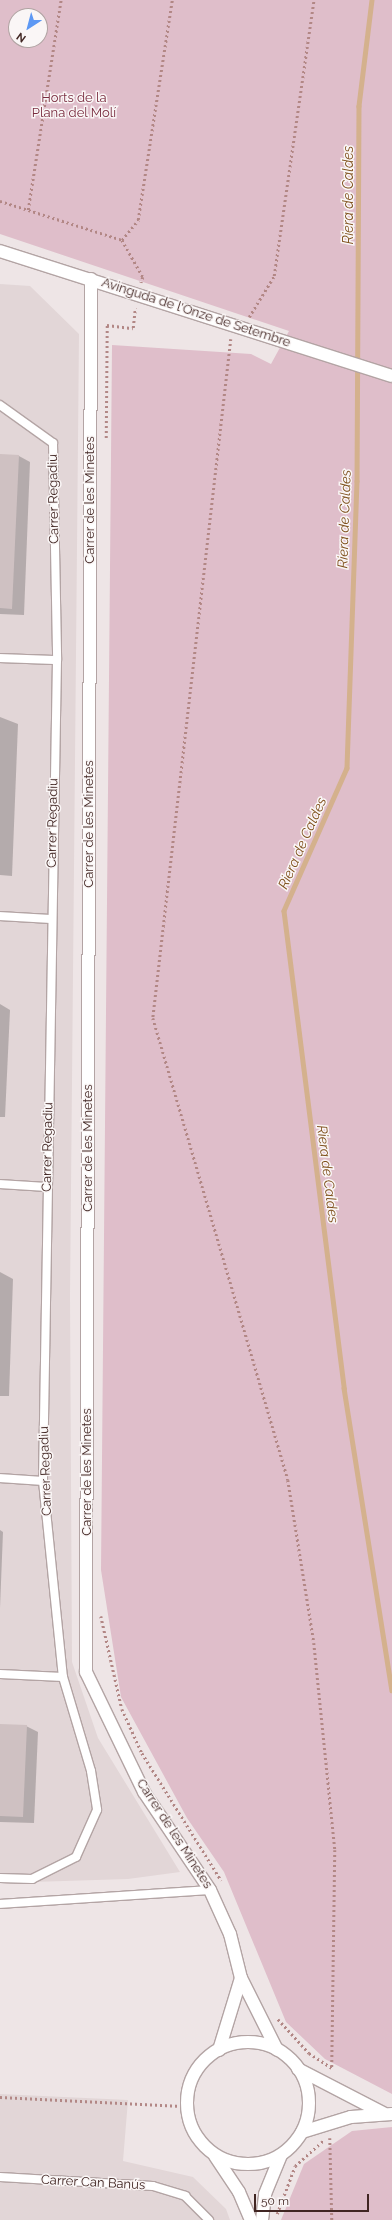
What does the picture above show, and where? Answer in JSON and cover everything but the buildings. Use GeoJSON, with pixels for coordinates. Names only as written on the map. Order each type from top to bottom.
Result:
{"type":"FeatureCollection","features":[{"type":"Feature","properties":{"kind":"street","name":"Avinguda de l'Onze de Setembre"},"geometry":{"type":"LineString","coordinates":[[0,251],[392,376]]}},
{"type":"Feature","properties":{"kind":"street","name":"Carrer de les Minetes"},"geometry":{"type":"LineString","coordinates":[[91,279],[86,1672],[144,1792],[210,1890],[230,1934],[241,1978],[277,2050]]}},
{"type":"Feature","properties":{"kind":"street"},"geometry":{"type":"LineString","coordinates":[[219,2050],[241,1978]]}},
{"type":"Feature","properties":{"kind":"street"},"geometry":{"type":"LineString","coordinates":[[251,2220],[239,2192],[214,2155],[194,2134],[187,2106],[192,2077],[203,2061],[219,2050],[248,2042],[277,2050],[298,2069],[388,2114]]}},
{"type":"Feature","properties":{"kind":"street"},"geometry":{"type":"LineString","coordinates":[[298,2069],[308,2100],[302,2132]]}},
{"type":"Feature","properties":{"kind":"street"},"geometry":{"type":"LineString","coordinates":[[262,2220],[265,2194],[281,2155],[302,2132],[331,2121],[388,2114]]}},
{"type":"Feature","properties":{"kind":"street"},"geometry":{"type":"LineString","coordinates":[[214,2155],[241,2164],[268,2161],[281,2155]]}},
{"type":"Feature","properties":{"kind":"lane","name":"Carrer Regadiu"},"geometry":{"type":"LineString","coordinates":[[0,405],[54,443],[57,660],[50,919],[43,1481],[63,1677],[91,1771],[97,1810],[76,1857],[32,1879],[0,1878]]}},
{"type":"Feature","properties":{"kind":"lane"},"geometry":{"type":"LineString","coordinates":[[0,658],[57,660]]}},
{"type":"Feature","properties":{"kind":"lane"},"geometry":{"type":"LineString","coordinates":[[0,916],[50,919]]}},
{"type":"Feature","properties":{"kind":"lane"},"geometry":{"type":"LineString","coordinates":[[0,1184],[47,1187]]}},
{"type":"Feature","properties":{"kind":"lane"},"geometry":{"type":"LineString","coordinates":[[0,1478],[43,1481]]}},
{"type":"Feature","properties":{"kind":"lane"},"geometry":{"type":"LineString","coordinates":[[0,1674],[63,1677]]}},
{"type":"Feature","properties":{"kind":"lane"},"geometry":{"type":"LineString","coordinates":[[0,1904],[210,1890]]}},
{"type":"Feature","properties":{"kind":"lane","name":"Carrer Can Banús"},"geometry":{"type":"LineString","coordinates":[[0,2177],[153,2186],[185,2196],[208,2220]]}},
{"type":"Feature","properties":{"kind":"path"},"geometry":{"type":"LineString","coordinates":[[28,210],[61,0]]}},
{"type":"Feature","properties":{"kind":"path"},"geometry":{"type":"LineString","coordinates":[[122,240],[138,220],[172,0]]}},
{"type":"Feature","properties":{"kind":"path"},"geometry":{"type":"LineString","coordinates":[[314,0],[274,276],[242,328],[153,1018],[288,1480],[314,1643],[335,1850],[332,2087]]}},
{"type":"Feature","properties":{"kind":"path"},"geometry":{"type":"LineString","coordinates":[[0,201],[122,240],[143,277]]}},
{"type":"Feature","properties":{"kind":"path"},"geometry":{"type":"LineString","coordinates":[[106,444],[107,325],[133,328],[136,294]]}},
{"type":"Feature","properties":{"kind":"path"},"geometry":{"type":"LineString","coordinates":[[100,1608],[122,1709],[142,1753],[223,1883]]}},
{"type":"Feature","properties":{"kind":"path"},"geometry":{"type":"LineString","coordinates":[[277,2017],[309,2053],[332,2068]]}},
{"type":"Feature","properties":{"kind":"path"},"geometry":{"type":"LineString","coordinates":[[0,2097],[187,2106]]}},
{"type":"Feature","properties":{"kind":"path"},"geometry":{"type":"LineString","coordinates":[[275,2220],[295,2166],[330,2136],[332,2220]]}},
{"type":"Feature","properties":{"kind":"shaded area"},"geometry":{"type":"Polygon","coordinates":[[[0,284],[30,286],[79,334],[70,1296],[72,1662],[98,1738],[180,1872],[128,1879],[0,1883],[0,284]]]}},
{"type":"Feature","properties":{"kind":"shaded area"},"geometry":{"type":"Polygon","coordinates":[[[0,2094],[128,2100],[123,2161],[193,2177],[226,2209],[230,2220],[0,2220],[0,2094]]]}},
{"type":"Feature","properties":{"kind":"green space","name":"Horts de la Plana del Molí"},"geometry":{"type":"Polygon","coordinates":[[[0,0],[392,0],[392,2094],[325,2059],[286,2022],[224,1872],[187,1818],[121,1697],[101,1570],[112,345],[251,354],[271,364],[289,331],[0,234],[0,0]]]}},
{"type":"Feature","properties":{"kind":"green space"},"geometry":{"type":"Polygon","coordinates":[[[392,2127],[392,2220],[281,2220],[304,2164],[352,2131],[392,2127]]]}},
{"type":"Feature","properties":{"kind":"waterway","name":"Riera de Caldes"},"geometry":{"type":"LineString","coordinates":[[372,0],[359,106],[357,481],[347,768],[284,911],[344,1388],[392,1690]]}}]}
